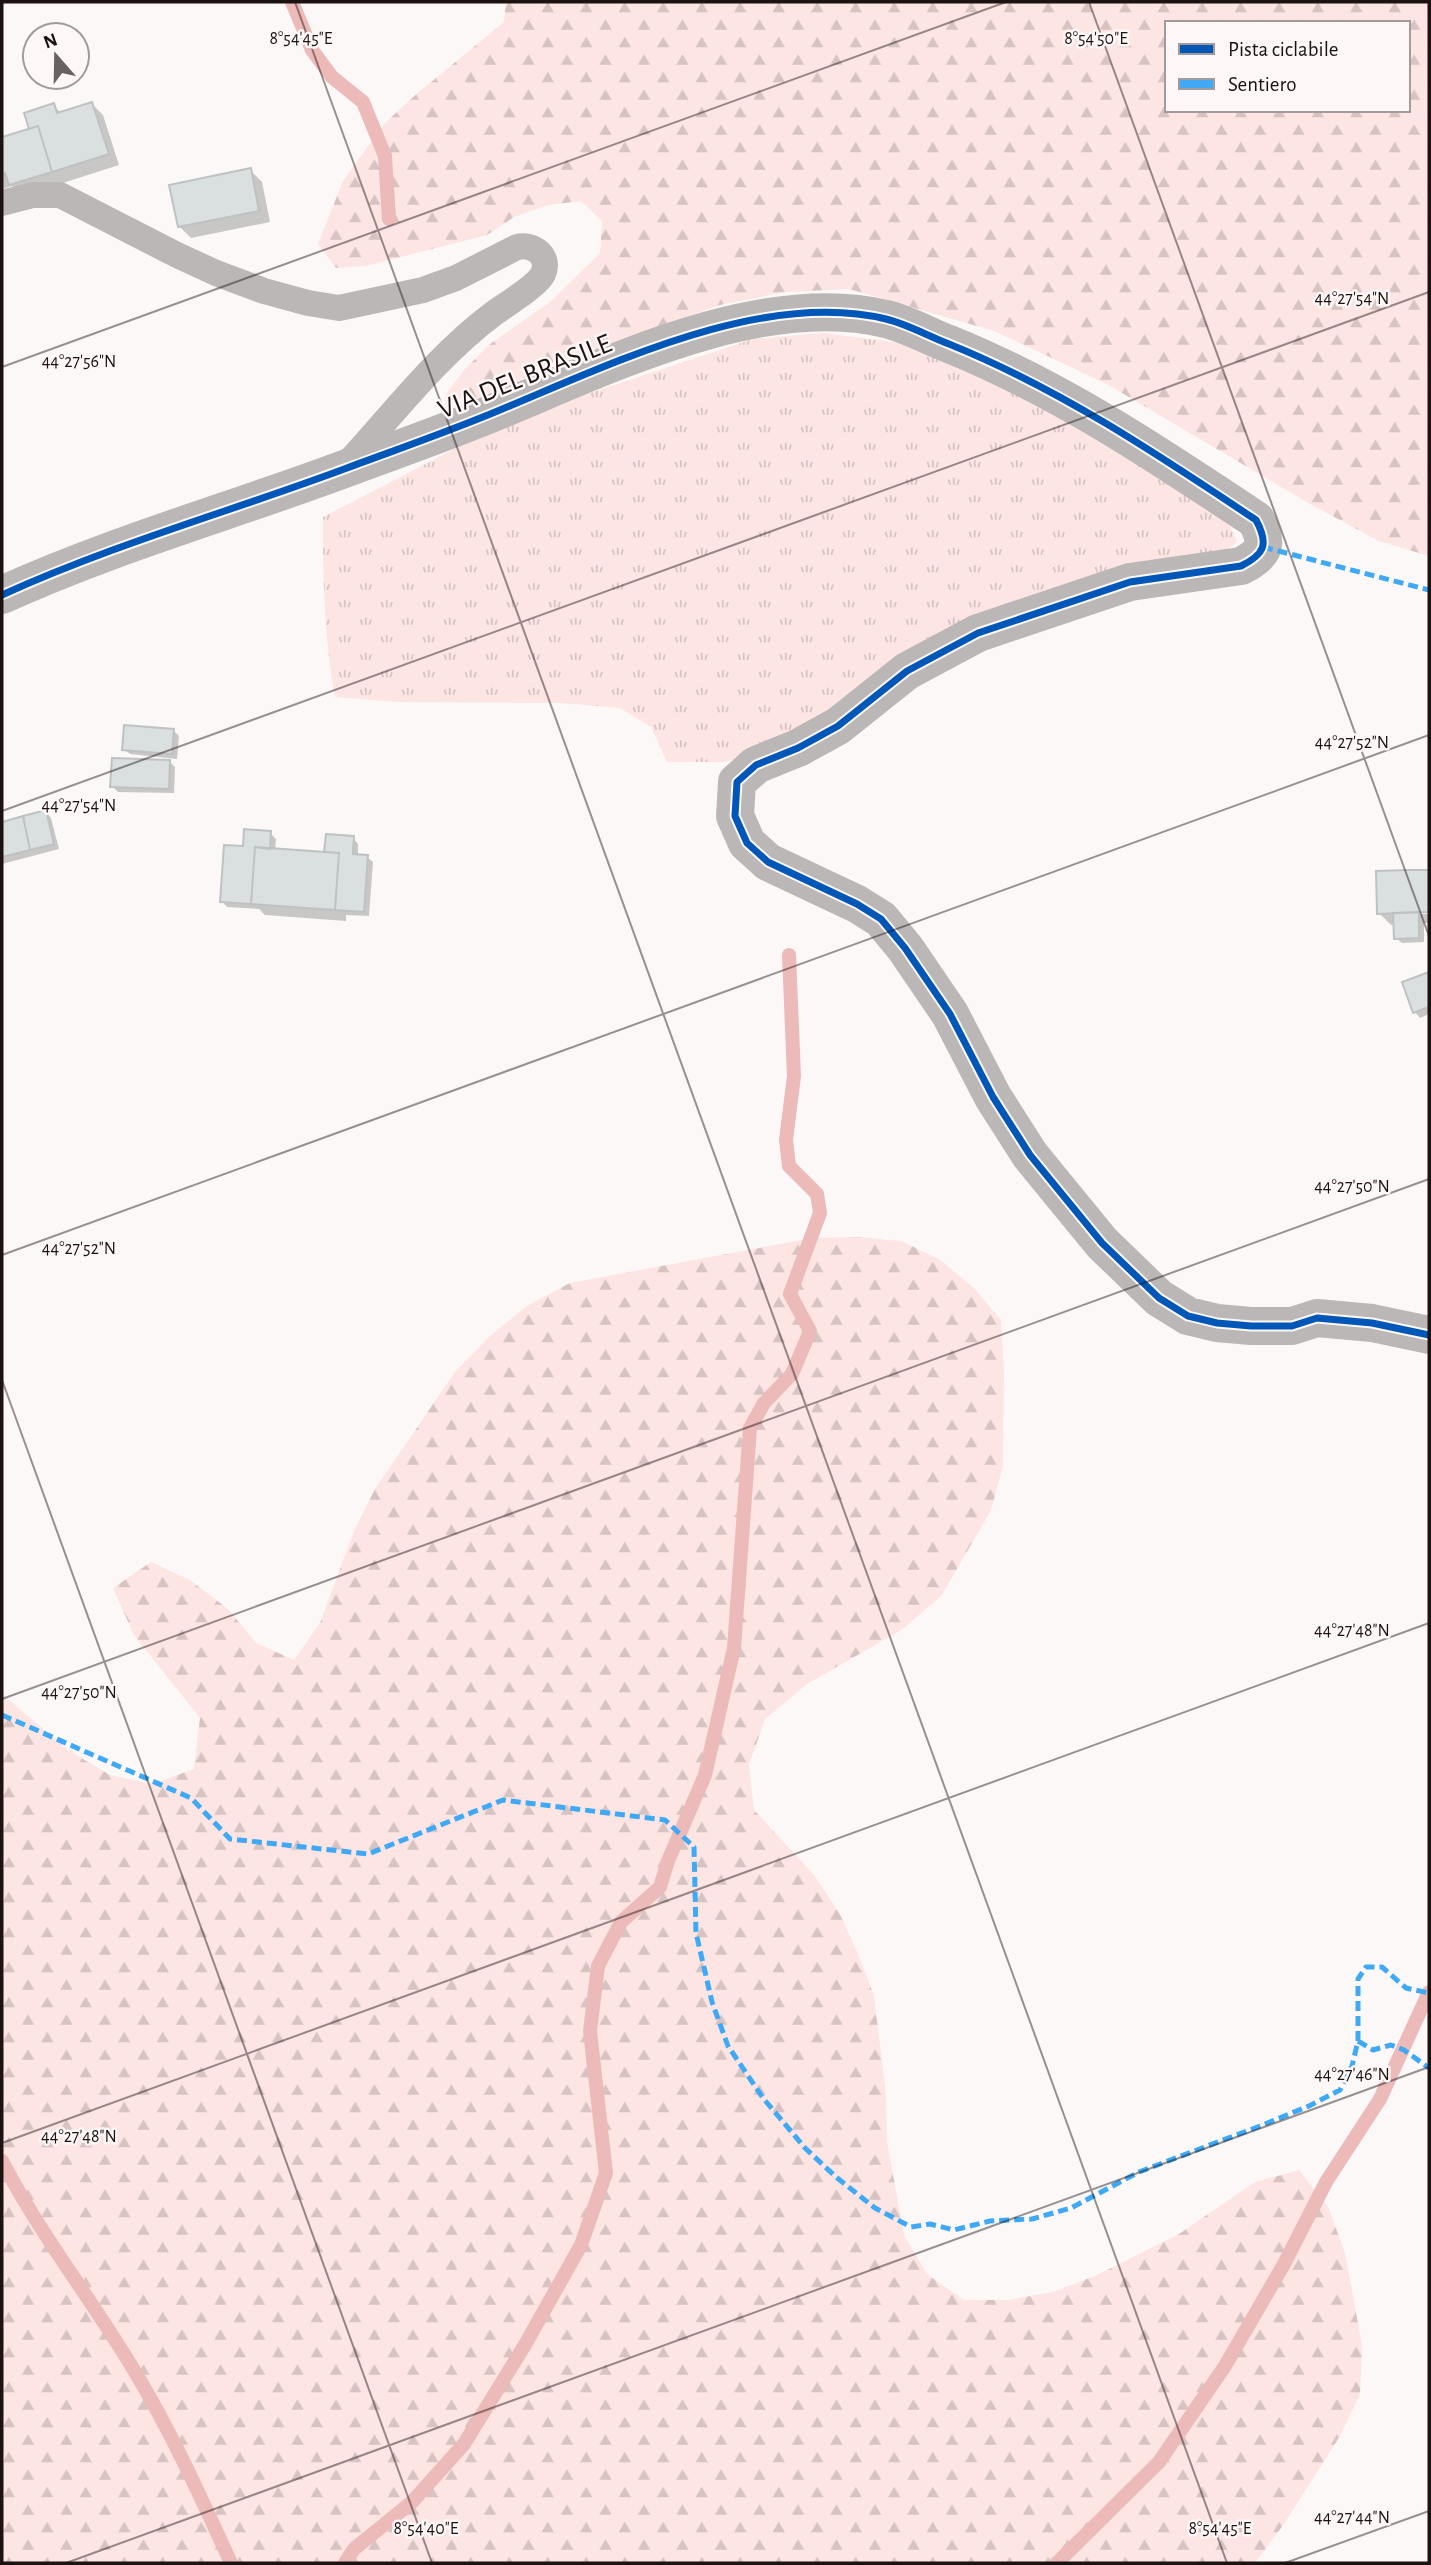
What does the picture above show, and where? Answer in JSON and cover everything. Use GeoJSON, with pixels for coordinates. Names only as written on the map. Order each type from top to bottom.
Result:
{"type":"FeatureCollection","features":[{"type":"Feature","properties":{"kind":"street","name":"VIA DEL BRASILE"},"geometry":{"type":"LineString","coordinates":[[2,595],[52,572],[465,425],[606,366],[718,327],[789,315],[858,314],[888,319],[988,360],[1115,427],[1256,520],[1264,534],[1263,547],[1255,559],[1241,566],[1130,582],[978,633],[907,671],[838,726],[798,748],[756,765],[737,782],[735,816],[747,843],[768,862],[857,904],[881,919],[905,948],[950,1014],[993,1097],[1030,1155],[1102,1243],[1159,1297],[1188,1316],[1217,1323],[1292,1326],[1317,1318],[1372,1323],[1429,1335]]}},
{"type":"Feature","properties":{"kind":"lane"},"geometry":{"type":"LineString","coordinates":[[2,203],[33,195],[60,195],[177,256],[216,273],[264,292],[339,308],[423,290],[456,278],[523,245],[536,249],[541,254],[545,267],[540,278],[485,320],[439,362],[341,470]]}},
{"type":"Feature","properties":{"kind":"green space"},"geometry":{"type":"Polygon","coordinates":[[[506,2],[1429,2],[1429,556],[1379,541],[1310,504],[1105,383],[994,331],[849,289],[785,292],[720,305],[536,371],[506,388],[473,400],[444,397],[465,369],[490,344],[550,302],[600,253],[602,221],[581,201],[548,205],[514,217],[487,235],[366,266],[336,268],[318,244],[343,181],[384,124],[504,22],[506,2]]]}},
{"type":"Feature","properties":{"kind":"green space"},"geometry":{"type":"Polygon","coordinates":[[[824,333],[899,343],[1064,414],[1226,517],[1237,542],[1224,552],[1153,567],[780,748],[724,762],[667,762],[651,727],[620,708],[561,703],[397,702],[335,697],[326,630],[323,517],[468,442],[542,409],[753,339],[824,333]]]}},
{"type":"Feature","properties":{"kind":"green space"},"geometry":{"type":"Polygon","coordinates":[[[859,1237],[901,1241],[939,1259],[973,1287],[1001,1320],[1004,1371],[1003,1466],[991,1510],[942,1595],[903,1629],[807,1684],[765,1719],[749,1765],[754,1810],[814,1875],[840,1914],[858,1954],[874,1996],[886,2095],[887,2142],[904,2235],[927,2274],[964,2300],[1008,2300],[1053,2292],[1095,2276],[1179,2234],[1255,2182],[1299,2170],[1328,2207],[1345,2253],[1362,2345],[1360,2394],[1340,2436],[1284,2524],[1255,2563],[2,2563],[2,1694],[68,1750],[110,1775],[152,1784],[194,1769],[200,1718],[134,1635],[113,1588],[151,1562],[190,1580],[228,1609],[256,1643],[294,1660],[320,1623],[354,1531],[375,1489],[455,1372],[490,1336],[527,1306],[570,1283],[812,1238],[859,1237]]]}},
{"type":"Feature","properties":{"kind":"building"},"geometry":{"type":"Polygon","coordinates":[[[92,102],[109,154],[52,172],[38,126],[29,129],[24,113],[54,103],[57,113],[92,102]]]}},
{"type":"Feature","properties":{"kind":"building"},"geometry":{"type":"Polygon","coordinates":[[[38,126],[52,172],[9,185],[5,173],[2,174],[2,137],[38,126]]]}},
{"type":"Feature","properties":{"kind":"building"},"geometry":{"type":"Polygon","coordinates":[[[251,168],[259,211],[178,227],[169,185],[251,168]]]}},
{"type":"Feature","properties":{"kind":"building"},"geometry":{"type":"Polygon","coordinates":[[[124,725],[174,729],[172,754],[122,750],[124,725]]]}},
{"type":"Feature","properties":{"kind":"building"},"geometry":{"type":"Polygon","coordinates":[[[112,758],[170,760],[169,789],[110,787],[112,758]]]}},
{"type":"Feature","properties":{"kind":"building"},"geometry":{"type":"Polygon","coordinates":[[[46,810],[54,844],[30,850],[23,816],[46,810]]]}},
{"type":"Feature","properties":{"kind":"building"},"geometry":{"type":"Polygon","coordinates":[[[23,816],[30,850],[2,857],[2,822],[23,816]]]}},
{"type":"Feature","properties":{"kind":"building"},"geometry":{"type":"Polygon","coordinates":[[[244,829],[271,831],[270,849],[255,847],[251,904],[220,902],[224,845],[243,846],[244,829]]]}},
{"type":"Feature","properties":{"kind":"building"},"geometry":{"type":"Polygon","coordinates":[[[326,834],[354,836],[353,854],[368,855],[364,912],[335,910],[339,853],[324,852],[326,834]]]}},
{"type":"Feature","properties":{"kind":"building"},"geometry":{"type":"Polygon","coordinates":[[[255,847],[339,853],[335,910],[251,904],[255,847]]]}},
{"type":"Feature","properties":{"kind":"building"},"geometry":{"type":"Polygon","coordinates":[[[1429,870],[1429,912],[1377,914],[1376,871],[1429,870]]]}},
{"type":"Feature","properties":{"kind":"building"},"geometry":{"type":"Polygon","coordinates":[[[1419,912],[1419,938],[1394,939],[1393,913],[1419,912]]]}},
{"type":"Feature","properties":{"kind":"building"},"geometry":{"type":"Polygon","coordinates":[[[1429,972],[1429,1007],[1413,1013],[1402,982],[1429,972]]]}},
{"type":"Feature","properties":{"kind":"waterway"},"geometry":{"type":"LineString","coordinates":[[292,2],[312,50],[332,77],[363,102],[385,156],[389,219]]}},
{"type":"Feature","properties":{"kind":"waterway"},"geometry":{"type":"LineString","coordinates":[[345,2563],[354,2549],[412,2502],[464,2444],[526,2343],[581,2245],[606,2173],[590,2031],[598,1966],[621,1922],[660,1887],[668,1861],[705,1775],[734,1648],[750,1428],[764,1403],[792,1374],[810,1331],[790,1294],[820,1213],[817,1194],[789,1166],[786,1140],[794,1076],[789,955]]}},
{"type":"Feature","properties":{"kind":"waterway"},"geometry":{"type":"LineString","coordinates":[[1057,2563],[1159,2462],[1225,2366],[1284,2264],[1326,2182],[1380,2099],[1429,1992]]}},
{"type":"Feature","properties":{"kind":"waterway"},"geometry":{"type":"LineString","coordinates":[[2,2161],[34,2217],[141,2382],[177,2449],[231,2563]]}},
{"type":"Feature","properties":{"kind":"marked path"},"geometry":{"type":"LineString","coordinates":[[1263,547],[1429,590]]}},
{"type":"Feature","properties":{"kind":"marked path"},"geometry":{"type":"LineString","coordinates":[[2,1715],[191,1798],[230,1839],[368,1854],[503,1800],[665,1820],[694,1847],[696,1933],[712,2002],[728,2046],[763,2098],[805,2148],[875,2208],[911,2227],[930,2224],[954,2230],[990,2221],[1032,2219],[1071,2208],[1139,2172],[1309,2106],[1340,2090],[1352,2066],[1358,2041],[1358,1979],[1366,1967],[1382,1967],[1406,1988],[1429,1993]]}},
{"type":"Feature","properties":{"kind":"marked path"},"geometry":{"type":"LineString","coordinates":[[1358,2041],[1373,2050],[1391,2045],[1404,2050],[1429,2068]]}},
{"type":"Feature","properties":{"kind":"cycle path"},"geometry":{"type":"LineString","coordinates":[[2,595],[130,544],[443,433],[639,353],[740,322],[790,314],[839,312],[886,319],[918,330],[1030,381],[1145,447],[1256,520],[1263,536],[1260,552],[1241,566],[1130,582],[978,633],[907,671],[838,726],[798,748],[756,765],[737,782],[735,816],[747,843],[768,862],[857,904],[881,919],[905,948],[950,1014],[993,1097],[1030,1155],[1102,1243],[1159,1298],[1188,1316],[1217,1323],[1292,1326],[1317,1318],[1372,1323],[1429,1335]]}}]}
